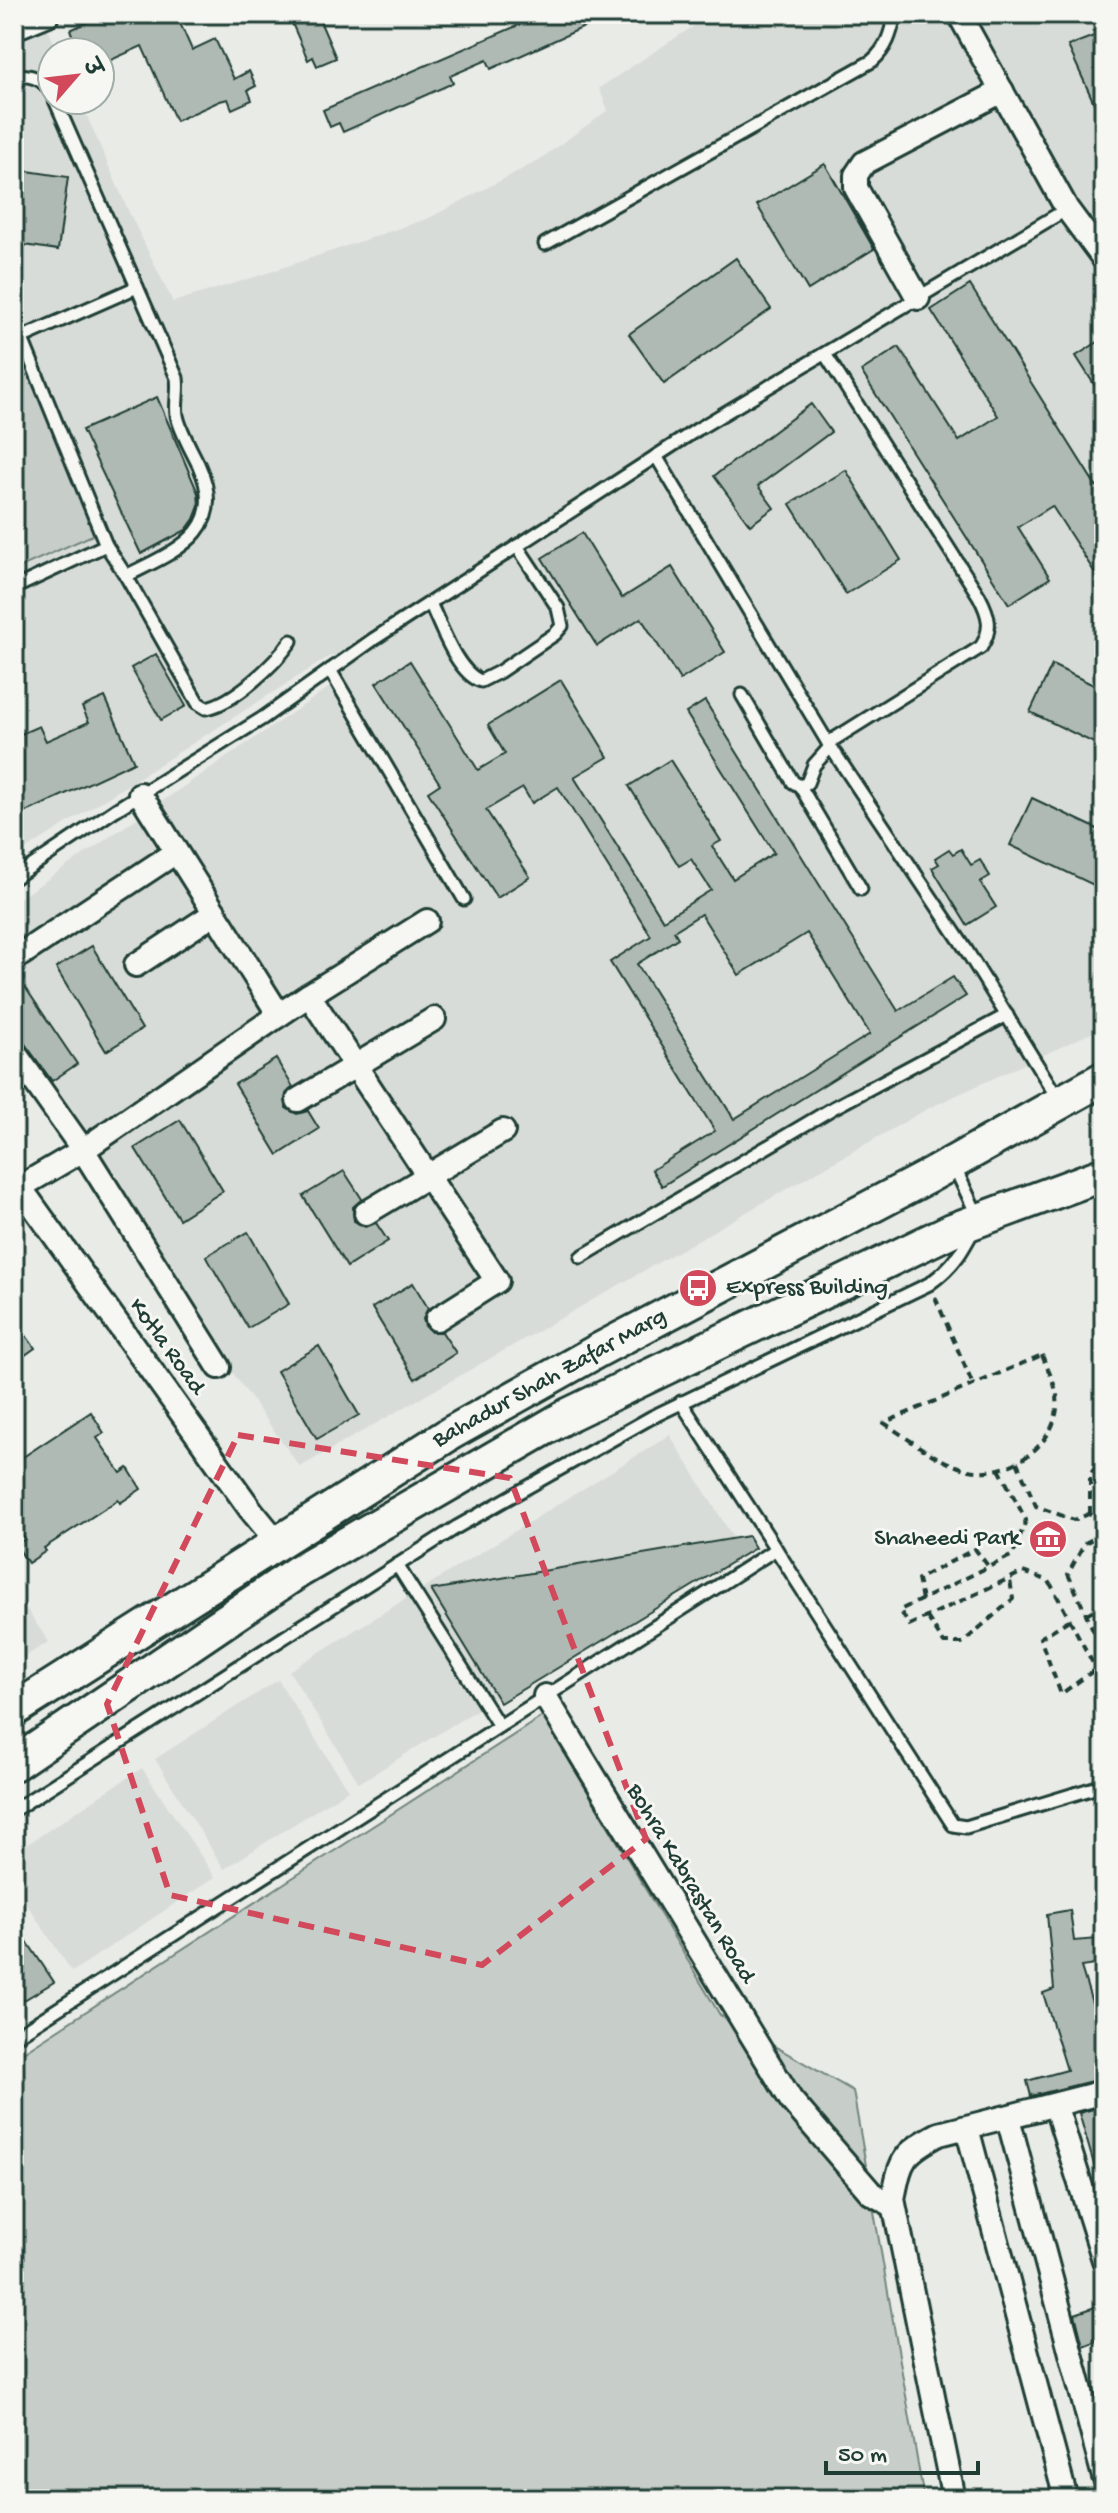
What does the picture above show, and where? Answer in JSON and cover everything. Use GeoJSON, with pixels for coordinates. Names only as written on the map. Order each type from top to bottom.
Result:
{"type":"FeatureCollection","features":[{"type":"Feature","properties":{"kind":"main road","name":"Bahadur Shah Zafar Marg"},"geometry":{"type":"LineString","coordinates":[[14,1710],[465,1425],[1104,1078]]}},
{"type":"Feature","properties":{"kind":"main road","name":"Bahadur Shah Zafar Marg"},"geometry":{"type":"LineString","coordinates":[[14,1764],[299,1571],[570,1414],[696,1351],[979,1219],[1104,1174]]}},
{"type":"Feature","properties":{"kind":"street"},"geometry":{"type":"LineString","coordinates":[[14,28],[48,14]]}},
{"type":"Feature","properties":{"kind":"street"},"geometry":{"type":"LineString","coordinates":[[959,14],[1067,209],[1104,259]]}},
{"type":"Feature","properties":{"kind":"street"},"geometry":{"type":"LineString","coordinates":[[918,298],[856,188],[856,175],[864,163],[1002,91]]}},
{"type":"Feature","properties":{"kind":"street"},"geometry":{"type":"LineString","coordinates":[[140,794],[279,1015]]}},
{"type":"Feature","properties":{"kind":"street"},"geometry":{"type":"LineString","coordinates":[[14,959],[176,852]]}},
{"type":"Feature","properties":{"kind":"street"},"geometry":{"type":"LineString","coordinates":[[136,965],[215,913]]}},
{"type":"Feature","properties":{"kind":"street"},"geometry":{"type":"LineString","coordinates":[[17,1183],[83,1150],[309,995],[427,921]]}},
{"type":"Feature","properties":{"kind":"street"},"geometry":{"type":"LineString","coordinates":[[309,995],[497,1281],[437,1319]]}},
{"type":"Feature","properties":{"kind":"street"},"geometry":{"type":"LineString","coordinates":[[298,1100],[434,1019]]}},
{"type":"Feature","properties":{"kind":"street"},"geometry":{"type":"LineString","coordinates":[[14,1052],[83,1150],[219,1367]]}},
{"type":"Feature","properties":{"kind":"street"},"geometry":{"type":"LineString","coordinates":[[366,1213],[503,1131]]}},
{"type":"Feature","properties":{"kind":"street","name":"Kotla Road"},"geometry":{"type":"LineString","coordinates":[[17,1183],[251,1510],[278,1543]]}},
{"type":"Feature","properties":{"kind":"street","name":"Bohra Kabrastan Road"},"geometry":{"type":"LineString","coordinates":[[545,1696],[791,2100],[871,2193],[894,2206]]}},
{"type":"Feature","properties":{"kind":"street"},"geometry":{"type":"LineString","coordinates":[[954,2499],[894,2206],[901,2162],[917,2146],[939,2134],[1056,2107],[1104,2092]]}},
{"type":"Feature","properties":{"kind":"street"},"geometry":{"type":"LineString","coordinates":[[1056,2107],[1104,2260]]}},
{"type":"Feature","properties":{"kind":"street"},"geometry":{"type":"LineString","coordinates":[[1008,2118],[1104,2477]]}},
{"type":"Feature","properties":{"kind":"street"},"geometry":{"type":"LineString","coordinates":[[967,2128],[1066,2499]]}},
{"type":"Feature","properties":{"kind":"lane"},"geometry":{"type":"LineString","coordinates":[[545,244],[872,61],[882,53],[895,14]]}},
{"type":"Feature","properties":{"kind":"lane"},"geometry":{"type":"LineString","coordinates":[[14,76],[36,78]]}},
{"type":"Feature","properties":{"kind":"lane"},"geometry":{"type":"LineString","coordinates":[[62,116],[177,378],[177,415],[202,472],[207,504],[202,525],[189,542],[126,576]]}},
{"type":"Feature","properties":{"kind":"lane"},"geometry":{"type":"LineString","coordinates":[[14,878],[140,794],[263,718],[430,603],[656,456],[1067,209]]}},
{"type":"Feature","properties":{"kind":"lane"},"geometry":{"type":"LineString","coordinates":[[21,338],[137,287]]}},
{"type":"Feature","properties":{"kind":"lane"},"geometry":{"type":"LineString","coordinates":[[14,319],[106,545],[202,707],[216,706],[257,678],[291,641]]}},
{"type":"Feature","properties":{"kind":"lane"},"geometry":{"type":"LineString","coordinates":[[800,786],[807,783],[814,765],[829,745],[981,647],[988,636],[990,621],[979,596],[825,354]]}},
{"type":"Feature","properties":{"kind":"lane"},"geometry":{"type":"LineString","coordinates":[[656,456],[829,745],[1007,1015],[1060,1102]]}},
{"type":"Feature","properties":{"kind":"lane"},"geometry":{"type":"LineString","coordinates":[[14,588],[106,545]]}},
{"type":"Feature","properties":{"kind":"lane"},"geometry":{"type":"LineString","coordinates":[[430,603],[462,668],[472,678],[481,681],[499,672],[562,626],[558,608],[517,546]]}},
{"type":"Feature","properties":{"kind":"lane"},"geometry":{"type":"LineString","coordinates":[[330,670],[464,899]]}},
{"type":"Feature","properties":{"kind":"lane"},"geometry":{"type":"LineString","coordinates":[[742,695],[861,889]]}},
{"type":"Feature","properties":{"kind":"lane"},"geometry":{"type":"LineString","coordinates":[[581,1257],[833,1108],[1007,1015]]}},
{"type":"Feature","properties":{"kind":"lane"},"geometry":{"type":"LineString","coordinates":[[14,1810],[457,1527],[681,1402],[929,1284],[946,1272],[960,1256],[979,1219],[952,1162]]}},
{"type":"Feature","properties":{"kind":"lane"},"geometry":{"type":"LineString","coordinates":[[681,1402],[953,1825],[966,1827],[1104,1785]]}},
{"type":"Feature","properties":{"kind":"lane"},"geometry":{"type":"LineString","coordinates":[[14,2037],[776,1549]]}},
{"type":"Feature","properties":{"kind":"lane"},"geometry":{"type":"LineString","coordinates":[[397,1565],[499,1726]]}},
{"type":"Feature","properties":{"kind":"path"},"geometry":{"type":"LineString","coordinates":[[929,1284],[973,1385]]}},
{"type":"Feature","properties":{"kind":"path"},"geometry":{"type":"LineString","coordinates":[[1042,1355],[1057,1396],[1054,1421],[1046,1439],[1017,1462],[989,1472],[964,1469],[933,1454],[884,1423],[1042,1355]]}},
{"type":"Feature","properties":{"kind":"path"},"geometry":{"type":"LineString","coordinates":[[1090,1514],[1090,1474],[1104,1458]]}},
{"type":"Feature","properties":{"kind":"path"},"geometry":{"type":"LineString","coordinates":[[1017,1462],[1036,1506],[1074,1520],[1104,1508]]}},
{"type":"Feature","properties":{"kind":"path"},"geometry":{"type":"LineString","coordinates":[[999,1469],[1026,1520],[1013,1555],[900,1610],[909,1625],[1023,1572],[1049,1581],[1104,1684]]}},
{"type":"Feature","properties":{"kind":"path"},"geometry":{"type":"LineString","coordinates":[[1104,1534],[1085,1543],[1068,1574],[1104,1654]]}},
{"type":"Feature","properties":{"kind":"path"},"geometry":{"type":"LineString","coordinates":[[922,1600],[918,1579],[975,1549],[989,1567]]}},
{"type":"Feature","properties":{"kind":"path"},"geometry":{"type":"LineString","coordinates":[[927,1617],[944,1643],[962,1643],[1013,1599],[1010,1580]]}},
{"type":"Feature","properties":{"kind":"path"},"geometry":{"type":"LineString","coordinates":[[1086,1614],[1104,1605]]}},
{"type":"Feature","properties":{"kind":"path"},"geometry":{"type":"LineString","coordinates":[[1069,1620],[1040,1638],[1061,1694],[1096,1669]]}},
{"type":"Feature","properties":{"kind":"highlighted area"},"geometry":{"type":"Polygon","coordinates":[[[238,1435],[510,1478],[646,1839],[482,1965],[170,1895],[107,1704],[238,1435]]]}},
{"type":"Feature","properties":{"kind":"shaded area"},"geometry":{"type":"Polygon","coordinates":[[[14,14],[42,14],[51,36],[36,36],[36,116],[87,116],[173,302],[429,218],[536,162],[608,110],[599,88],[712,14],[1104,14],[1104,1027],[929,1108],[300,1467],[14,1066],[14,902],[343,678],[332,655],[14,857],[14,14]]]}},
{"type":"Feature","properties":{"kind":"shaded area"},"geometry":{"type":"Polygon","coordinates":[[[30,374],[95,534],[14,570],[14,380],[30,374]]]}},
{"type":"Feature","properties":{"kind":"shaded area"},"geometry":{"type":"Polygon","coordinates":[[[670,1435],[739,1547],[359,1783],[289,1671],[670,1435]]]}},
{"type":"Feature","properties":{"kind":"shaded area"},"geometry":{"type":"Polygon","coordinates":[[[14,1591],[49,1642],[14,1663],[14,1591]]]}},
{"type":"Feature","properties":{"kind":"shaded area"},"geometry":{"type":"Polygon","coordinates":[[[278,1680],[348,1790],[224,1869],[155,1759],[278,1680]]]}},
{"type":"Feature","properties":{"kind":"shaded area"},"geometry":{"type":"Polygon","coordinates":[[[543,1716],[720,2015],[853,2091],[924,2499],[14,2499],[14,2058],[543,1716]]]}},
{"type":"Feature","properties":{"kind":"shaded area"},"geometry":{"type":"Polygon","coordinates":[[[142,1768],[215,1877],[72,1972],[14,1885],[14,1853],[142,1768]]]}},
{"type":"Feature","properties":{"kind":"building"},"geometry":{"type":"Polygon","coordinates":[[[106,14],[176,14],[192,50],[215,39],[234,79],[249,71],[256,86],[248,90],[252,100],[232,109],[228,99],[220,101],[176,121],[142,46],[116,58],[116,36],[73,36],[70,30],[106,14]]]}},
{"type":"Feature","properties":{"kind":"building"},"geometry":{"type":"Polygon","coordinates":[[[288,14],[317,14],[336,58],[317,66],[313,57],[308,60],[288,14]]]}},
{"type":"Feature","properties":{"kind":"building"},"geometry":{"type":"Polygon","coordinates":[[[544,14],[613,14],[491,69],[487,60],[450,76],[453,83],[343,132],[339,123],[330,127],[323,110],[544,14]]]}},
{"type":"Feature","properties":{"kind":"building"},"geometry":{"type":"Polygon","coordinates":[[[1104,32],[1104,54],[1097,57],[1104,72],[1104,125],[1068,46],[1104,32]]]}},
{"type":"Feature","properties":{"kind":"building"},"geometry":{"type":"Polygon","coordinates":[[[825,164],[874,249],[808,290],[757,205],[825,164]]]}},
{"type":"Feature","properties":{"kind":"building"},"geometry":{"type":"Polygon","coordinates":[[[14,169],[68,177],[58,250],[17,244],[18,237],[14,236],[14,169]]]}},
{"type":"Feature","properties":{"kind":"building"},"geometry":{"type":"Polygon","coordinates":[[[736,258],[771,309],[664,384],[629,334],[736,258]]]}},
{"type":"Feature","properties":{"kind":"building"},"geometry":{"type":"Polygon","coordinates":[[[970,285],[1096,486],[1104,481],[1104,587],[1052,506],[1018,527],[1050,578],[1009,604],[861,371],[899,347],[959,441],[998,416],[931,310],[970,285]]]}},
{"type":"Feature","properties":{"kind":"building"},"geometry":{"type":"Polygon","coordinates":[[[1104,338],[1104,400],[1076,356],[1104,338]]]}},
{"type":"Feature","properties":{"kind":"building"},"geometry":{"type":"Polygon","coordinates":[[[157,397],[198,493],[199,506],[186,530],[141,554],[82,430],[157,397]]]}},
{"type":"Feature","properties":{"kind":"building"},"geometry":{"type":"Polygon","coordinates":[[[811,404],[831,432],[758,486],[774,508],[750,525],[714,476],[811,404]]]}},
{"type":"Feature","properties":{"kind":"building"},"geometry":{"type":"Polygon","coordinates":[[[846,470],[901,560],[846,594],[790,504],[846,470]]]}},
{"type":"Feature","properties":{"kind":"building"},"geometry":{"type":"Polygon","coordinates":[[[582,533],[622,598],[672,567],[725,652],[680,680],[641,618],[597,646],[542,558],[582,533]]]}},
{"type":"Feature","properties":{"kind":"building"},"geometry":{"type":"Polygon","coordinates":[[[156,654],[186,706],[161,720],[131,668],[156,654]]]}},
{"type":"Feature","properties":{"kind":"building"},"geometry":{"type":"Polygon","coordinates":[[[410,661],[478,770],[505,754],[488,725],[561,680],[608,757],[574,777],[663,920],[711,890],[691,859],[679,866],[629,786],[670,760],[721,841],[712,846],[733,879],[774,853],[686,713],[705,701],[898,1011],[953,977],[966,996],[662,1186],[652,1170],[715,1131],[610,962],[651,936],[558,787],[532,803],[523,788],[486,810],[530,877],[497,898],[428,792],[440,784],[376,683],[410,661]],[[701,914],[674,931],[678,938],[637,964],[734,1119],[870,1034],[807,933],[739,975],[701,914]]]}},
{"type":"Feature","properties":{"kind":"building"},"geometry":{"type":"Polygon","coordinates":[[[1052,665],[1104,690],[1104,748],[1030,712],[1052,665]]]}},
{"type":"Feature","properties":{"kind":"building"},"geometry":{"type":"Polygon","coordinates":[[[105,697],[134,762],[14,818],[14,737],[39,726],[46,741],[89,722],[82,707],[105,697]]]}},
{"type":"Feature","properties":{"kind":"building"},"geometry":{"type":"Polygon","coordinates":[[[1032,798],[1104,832],[1104,890],[1010,845],[1032,798]]]}},
{"type":"Feature","properties":{"kind":"building"},"geometry":{"type":"Polygon","coordinates":[[[949,849],[953,854],[961,849],[971,865],[980,860],[990,876],[980,882],[996,907],[967,925],[932,868],[939,864],[935,858],[949,849]]]}},
{"type":"Feature","properties":{"kind":"building"},"geometry":{"type":"Polygon","coordinates":[[[92,946],[142,1029],[106,1051],[56,968],[92,946]]]}},
{"type":"Feature","properties":{"kind":"building"},"geometry":{"type":"Polygon","coordinates":[[[25,987],[77,1064],[52,1081],[14,1034],[14,994],[25,987]]]}},
{"type":"Feature","properties":{"kind":"building"},"geometry":{"type":"Polygon","coordinates":[[[276,1059],[293,1087],[286,1094],[286,1108],[297,1114],[308,1111],[319,1129],[278,1155],[235,1084],[276,1059]]]}},
{"type":"Feature","properties":{"kind":"building"},"geometry":{"type":"Polygon","coordinates":[[[180,1120],[223,1191],[179,1219],[135,1148],[180,1120]]]}},
{"type":"Feature","properties":{"kind":"building"},"geometry":{"type":"Polygon","coordinates":[[[344,1171],[362,1199],[353,1207],[354,1221],[365,1227],[376,1223],[388,1241],[347,1267],[303,1196],[344,1171]]]}},
{"type":"Feature","properties":{"kind":"building"},"geometry":{"type":"Polygon","coordinates":[[[248,1232],[289,1304],[248,1328],[206,1256],[248,1232]]]}},
{"type":"Feature","properties":{"kind":"building"},"geometry":{"type":"Polygon","coordinates":[[[413,1283],[428,1308],[423,1319],[425,1326],[431,1332],[442,1332],[456,1353],[415,1379],[372,1308],[413,1283]]]}},
{"type":"Feature","properties":{"kind":"building"},"geometry":{"type":"Polygon","coordinates":[[[14,1319],[35,1348],[14,1363],[14,1319]]]}},
{"type":"Feature","properties":{"kind":"building"},"geometry":{"type":"Polygon","coordinates":[[[319,1346],[359,1415],[317,1439],[277,1371],[319,1346]]]}},
{"type":"Feature","properties":{"kind":"building"},"geometry":{"type":"Polygon","coordinates":[[[91,1412],[104,1433],[97,1438],[121,1473],[128,1468],[141,1489],[120,1503],[118,1500],[44,1548],[46,1551],[28,1563],[16,1545],[25,1539],[14,1523],[14,1476],[21,1472],[14,1463],[91,1412]]]}},
{"type":"Feature","properties":{"kind":"building"},"geometry":{"type":"Polygon","coordinates":[[[748,1536],[755,1548],[500,1703],[431,1590],[748,1536]]]}},
{"type":"Feature","properties":{"kind":"building"},"geometry":{"type":"Polygon","coordinates":[[[1070,1910],[1074,1941],[1098,1939],[1101,1964],[1081,1967],[1101,2032],[1104,2031],[1104,2078],[1031,2096],[1027,2081],[1067,2070],[1043,1993],[1054,1989],[1047,1914],[1070,1910]]]}},
{"type":"Feature","properties":{"kind":"building"},"geometry":{"type":"Polygon","coordinates":[[[14,1922],[54,1982],[14,2006],[14,1922]]]}},
{"type":"Feature","properties":{"kind":"building"},"geometry":{"type":"Polygon","coordinates":[[[1104,2106],[1104,2184],[1100,2185],[1079,2113],[1104,2106]]]}},
{"type":"Feature","properties":{"kind":"building"},"geometry":{"type":"Polygon","coordinates":[[[1104,2304],[1104,2338],[1083,2346],[1075,2314],[1104,2304]]]}},
{"type":"Feature","properties":{"kind":"place","name":"Express Building"},"geometry":{"type":"Point","coordinates":[698,1288]}},
{"type":"Feature","properties":{"kind":"place","name":"Shaheedi Park"},"geometry":{"type":"Point","coordinates":[1048,1539]}}]}
